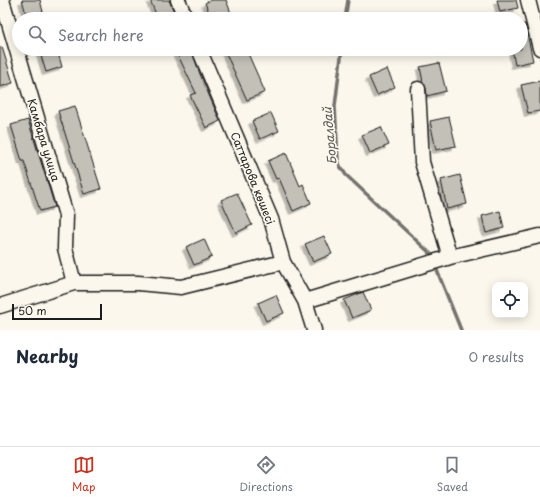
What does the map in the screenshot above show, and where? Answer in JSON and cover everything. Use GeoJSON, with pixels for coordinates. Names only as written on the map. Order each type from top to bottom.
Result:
{"type":"FeatureCollection","features":[{"type":"Feature","properties":{"kind":"street","name":"Камбара улица"},"geometry":{"type":"LineString","coordinates":[[2,0],[12,34]]}},
{"type":"Feature","properties":{"kind":"street"},"geometry":{"type":"LineString","coordinates":[[178,0],[183,12]]}},
{"type":"Feature","properties":{"kind":"street"},"geometry":{"type":"LineString","coordinates":[[528,0],[540,48]]}},
{"type":"Feature","properties":{"kind":"street","name":"Камбара улица"},"geometry":{"type":"LineString","coordinates":[[19,56],[66,215],[65,248],[74,283]]}},
{"type":"Feature","properties":{"kind":"street","name":"Саттарова көшесі"},"geometry":{"type":"LineString","coordinates":[[202,56],[271,218],[282,262],[305,301],[314,330]]}},
{"type":"Feature","properties":{"kind":"street"},"geometry":{"type":"LineString","coordinates":[[418,89],[422,162],[450,257]]}},
{"type":"Feature","properties":{"kind":"street"},"geometry":{"type":"LineString","coordinates":[[305,301],[450,257],[540,236]]}},
{"type":"Feature","properties":{"kind":"street"},"geometry":{"type":"LineString","coordinates":[[0,306],[74,283],[138,283],[181,287],[282,262]]}},
{"type":"Feature","properties":{"kind":"building"},"geometry":{"type":"Polygon","coordinates":[[[22,0],[40,0],[43,12],[26,12],[22,0]]]}},
{"type":"Feature","properties":{"kind":"building"},"geometry":{"type":"Polygon","coordinates":[[[150,0],[169,0],[174,12],[155,12],[150,0]]]}},
{"type":"Feature","properties":{"kind":"building"},"geometry":{"type":"Polygon","coordinates":[[[211,0],[226,0],[231,12],[209,12],[205,3],[211,0]]]}},
{"type":"Feature","properties":{"kind":"building"},"geometry":{"type":"Polygon","coordinates":[[[497,0],[516,0],[518,8],[500,12],[497,0]]]}},
{"type":"Feature","properties":{"kind":"building"},"geometry":{"type":"Polygon","coordinates":[[[528,38],[533,61],[515,65],[513,56],[528,56],[528,38]]]}},
{"type":"Feature","properties":{"kind":"building"},"geometry":{"type":"Polygon","coordinates":[[[2,47],[13,83],[0,87],[0,48],[2,47]]]}},
{"type":"Feature","properties":{"kind":"building"},"geometry":{"type":"Polygon","coordinates":[[[41,56],[59,56],[62,67],[46,72],[41,56]]]}},
{"type":"Feature","properties":{"kind":"building"},"geometry":{"type":"Polygon","coordinates":[[[178,56],[194,56],[220,121],[206,128],[190,95],[196,93],[178,56]]]}},
{"type":"Feature","properties":{"kind":"building"},"geometry":{"type":"Polygon","coordinates":[[[227,56],[249,56],[265,92],[247,100],[227,56]]]}},
{"type":"Feature","properties":{"kind":"building"},"geometry":{"type":"Polygon","coordinates":[[[439,63],[446,91],[427,96],[420,67],[439,63]]]}},
{"type":"Feature","properties":{"kind":"building"},"geometry":{"type":"Polygon","coordinates":[[[387,69],[395,87],[377,95],[369,77],[387,69]]]}},
{"type":"Feature","properties":{"kind":"building"},"geometry":{"type":"Polygon","coordinates":[[[540,81],[540,111],[528,113],[521,85],[540,81]]]}},
{"type":"Feature","properties":{"kind":"building"},"geometry":{"type":"Polygon","coordinates":[[[75,106],[101,189],[84,194],[58,111],[75,106]]]}},
{"type":"Feature","properties":{"kind":"building"},"geometry":{"type":"Polygon","coordinates":[[[271,113],[279,131],[260,139],[252,121],[271,113]]]}},
{"type":"Feature","properties":{"kind":"building"},"geometry":{"type":"Polygon","coordinates":[[[449,117],[456,146],[436,150],[430,121],[449,117]]]}},
{"type":"Feature","properties":{"kind":"building"},"geometry":{"type":"Polygon","coordinates":[[[28,120],[55,207],[40,211],[11,125],[28,120]]]}},
{"type":"Feature","properties":{"kind":"building"},"geometry":{"type":"Polygon","coordinates":[[[381,127],[389,145],[370,153],[362,135],[381,127]]]}},
{"type":"Feature","properties":{"kind":"building"},"geometry":{"type":"Polygon","coordinates":[[[286,153],[300,186],[303,184],[311,203],[293,211],[279,178],[276,179],[268,161],[286,153]]]}},
{"type":"Feature","properties":{"kind":"building"},"geometry":{"type":"Polygon","coordinates":[[[460,175],[467,204],[447,209],[441,180],[460,175]]]}},
{"type":"Feature","properties":{"kind":"building"},"geometry":{"type":"Polygon","coordinates":[[[237,193],[252,225],[236,233],[221,200],[237,193]]]}},
{"type":"Feature","properties":{"kind":"building"},"geometry":{"type":"Polygon","coordinates":[[[500,211],[504,228],[486,233],[482,216],[500,211]]]}},
{"type":"Feature","properties":{"kind":"building"},"geometry":{"type":"Polygon","coordinates":[[[324,236],[332,254],[313,262],[305,244],[324,236]]]}},
{"type":"Feature","properties":{"kind":"building"},"geometry":{"type":"Polygon","coordinates":[[[204,239],[212,257],[194,265],[186,247],[204,239]]]}},
{"type":"Feature","properties":{"kind":"building"},"geometry":{"type":"Polygon","coordinates":[[[363,292],[371,310],[352,318],[344,300],[363,292]]]}},
{"type":"Feature","properties":{"kind":"building"},"geometry":{"type":"Polygon","coordinates":[[[276,295],[284,313],[266,321],[258,303],[276,295]]]}},
{"type":"Feature","properties":{"kind":"waterway","name":"Боралдай"},"geometry":{"type":"LineString","coordinates":[[346,12],[348,0]]}},
{"type":"Feature","properties":{"kind":"waterway","name":"Боралдай"},"geometry":{"type":"LineString","coordinates":[[341,56],[335,106],[338,160],[340,166],[346,175],[432,255]]}},
{"type":"Feature","properties":{"kind":"waterway","name":"Боралдай"},"geometry":{"type":"LineString","coordinates":[[436,268],[461,330]]}}]}
